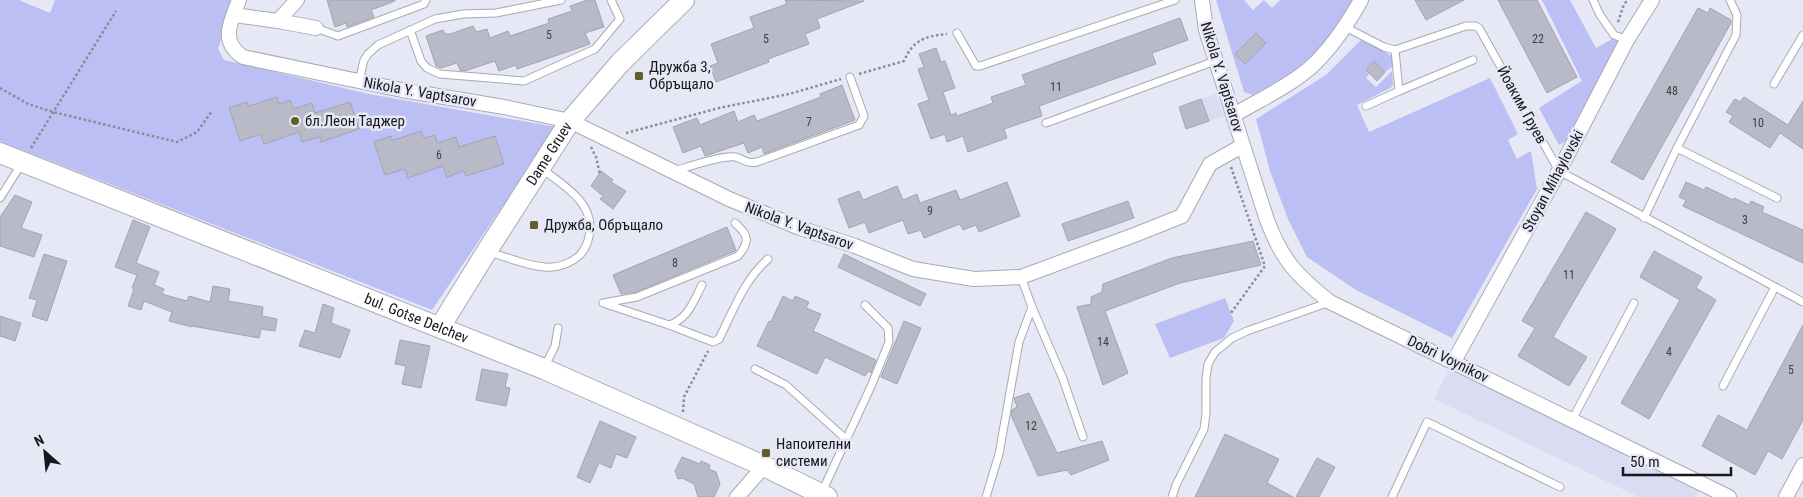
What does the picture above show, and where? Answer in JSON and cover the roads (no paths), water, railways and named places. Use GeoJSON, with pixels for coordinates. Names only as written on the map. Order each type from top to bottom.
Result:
{"type":"FeatureCollection","features":[{"type":"Feature","properties":{"kind":"main road","name":"Dame Gruev"},"geometry":{"type":"LineString","coordinates":[[440,327],[570,121],[614,70],[684,0]]}},
{"type":"Feature","properties":{"kind":"main road","name":"bul. Gotse Delchev"},"geometry":{"type":"LineString","coordinates":[[0,154],[544,369],[764,466],[824,496]]}},
{"type":"Feature","properties":{"kind":"street","name":"Nikola Y. Vaptsarov"},"geometry":{"type":"LineString","coordinates":[[239,0],[228,38],[230,46],[243,57],[570,121],[729,199],[800,228],[855,246],[913,269],[974,279],[1021,277],[1182,216],[1210,164],[1242,146],[1234,115],[1206,30],[1202,0]]}},
{"type":"Feature","properties":{"kind":"street"},"geometry":{"type":"LineString","coordinates":[[278,21],[298,0]]}},
{"type":"Feature","properties":{"kind":"street"},"geometry":{"type":"LineString","coordinates":[[1234,115],[1288,84],[1310,68],[1345,28],[1361,0]]}},
{"type":"Feature","properties":{"kind":"street","name":"Stoyan Mihaylovski"},"geometry":{"type":"LineString","coordinates":[[1454,361],[1559,171],[1620,37],[1652,0]]}},
{"type":"Feature","properties":{"kind":"street"},"geometry":{"type":"LineString","coordinates":[[234,15],[316,28]]}},
{"type":"Feature","properties":{"kind":"street","name":"Dobri Voynikov"},"geometry":{"type":"LineString","coordinates":[[1242,146],[1276,244],[1288,263],[1309,285],[1330,302],[1729,497]]}},
{"type":"Feature","properties":{"kind":"street"},"geometry":{"type":"LineString","coordinates":[[1786,497],[1803,465]]}},
{"type":"Feature","properties":{"kind":"street"},"geometry":{"type":"LineString","coordinates":[[736,497],[764,466]]}},
{"type":"Feature","properties":{"kind":"lane"},"geometry":{"type":"LineString","coordinates":[[316,28],[338,36],[424,4],[426,0]]}},
{"type":"Feature","properties":{"kind":"lane"},"geometry":{"type":"LineString","coordinates":[[359,81],[364,60],[368,54],[378,45],[410,30],[435,20],[463,14],[496,13],[561,0]]}},
{"type":"Feature","properties":{"kind":"lane"},"geometry":{"type":"LineString","coordinates":[[410,30],[421,61],[427,68],[440,74],[524,81],[596,49],[620,19],[611,0]]}},
{"type":"Feature","properties":{"kind":"lane"},"geometry":{"type":"LineString","coordinates":[[957,33],[976,66],[980,66],[1175,0]]}},
{"type":"Feature","properties":{"kind":"lane"},"geometry":{"type":"LineString","coordinates":[[1593,0],[1600,15],[1620,37]]}},
{"type":"Feature","properties":{"kind":"lane"},"geometry":{"type":"LineString","coordinates":[[1644,218],[1677,148],[1736,35],[1737,15],[1730,0]]}},
{"type":"Feature","properties":{"kind":"lane","name":"Йоаким Груев"},"geometry":{"type":"LineString","coordinates":[[1395,50],[1466,26],[1470,25],[1479,28],[1559,171]]}},
{"type":"Feature","properties":{"kind":"lane"},"geometry":{"type":"LineString","coordinates":[[1345,28],[1395,50],[1399,91]]}},
{"type":"Feature","properties":{"kind":"lane"},"geometry":{"type":"LineString","coordinates":[[1774,84],[1803,35]]}},
{"type":"Feature","properties":{"kind":"lane"},"geometry":{"type":"LineString","coordinates":[[1046,122],[1215,60]]}},
{"type":"Feature","properties":{"kind":"lane"},"geometry":{"type":"LineString","coordinates":[[1366,106],[1473,60]]}},
{"type":"Feature","properties":{"kind":"lane"},"geometry":{"type":"LineString","coordinates":[[673,171],[719,158],[736,157],[749,164],[859,125],[864,116],[850,77]]}},
{"type":"Feature","properties":{"kind":"lane"},"geometry":{"type":"LineString","coordinates":[[1677,148],[1777,198]]}},
{"type":"Feature","properties":{"kind":"lane"},"geometry":{"type":"LineString","coordinates":[[0,198],[22,162]]}},
{"type":"Feature","properties":{"kind":"lane"},"geometry":{"type":"LineString","coordinates":[[487,251],[544,268],[558,267],[569,263],[585,249],[589,238],[590,226],[589,217],[584,206],[576,195],[540,168]]}},
{"type":"Feature","properties":{"kind":"lane"},"geometry":{"type":"LineString","coordinates":[[1559,171],[1803,302]]}},
{"type":"Feature","properties":{"kind":"lane"},"geometry":{"type":"LineString","coordinates":[[735,223],[743,230],[747,242],[738,256],[637,297],[603,303],[713,342],[719,339],[747,282],[757,268],[768,259]]}},
{"type":"Feature","properties":{"kind":"lane"},"geometry":{"type":"LineString","coordinates":[[1021,277],[1063,379],[1083,436]]}},
{"type":"Feature","properties":{"kind":"lane"},"geometry":{"type":"LineString","coordinates":[[668,326],[679,322],[686,315],[702,285]]}},
{"type":"Feature","properties":{"kind":"lane"},"geometry":{"type":"LineString","coordinates":[[1722,386],[1775,287]]}},
{"type":"Feature","properties":{"kind":"lane"},"geometry":{"type":"LineString","coordinates":[[1172,497],[1176,484],[1204,429],[1208,364],[1215,352],[1232,338],[1247,330],[1330,302]]}},
{"type":"Feature","properties":{"kind":"lane"},"geometry":{"type":"LineString","coordinates":[[1572,420],[1634,303]]}},
{"type":"Feature","properties":{"kind":"lane"},"geometry":{"type":"LineString","coordinates":[[824,496],[889,342],[888,328],[866,305]]}},
{"type":"Feature","properties":{"kind":"lane"},"geometry":{"type":"LineString","coordinates":[[986,497],[999,454],[1019,342],[1032,307]]}},
{"type":"Feature","properties":{"kind":"lane"},"geometry":{"type":"LineString","coordinates":[[544,369],[552,354],[558,328]]}},
{"type":"Feature","properties":{"kind":"lane"},"geometry":{"type":"LineString","coordinates":[[755,369],[786,385],[847,440]]}},
{"type":"Feature","properties":{"kind":"lane"},"geometry":{"type":"LineString","coordinates":[[1392,497],[1427,422],[1560,487]]}},
{"type":"Feature","properties":{"kind":"place","name":"Дружба 3, Обръщало"},"geometry":{"type":"Point","coordinates":[639,76]}},
{"type":"Feature","properties":{"kind":"place","name":"бл.Леон Таджер"},"geometry":{"type":"Point","coordinates":[295,121]}},
{"type":"Feature","properties":{"kind":"place","name":"Дружба, Обръщало"},"geometry":{"type":"Point","coordinates":[534,225]}},
{"type":"Feature","properties":{"kind":"place","name":"Напоителни системи"},"geometry":{"type":"Point","coordinates":[766,453]}}]}
